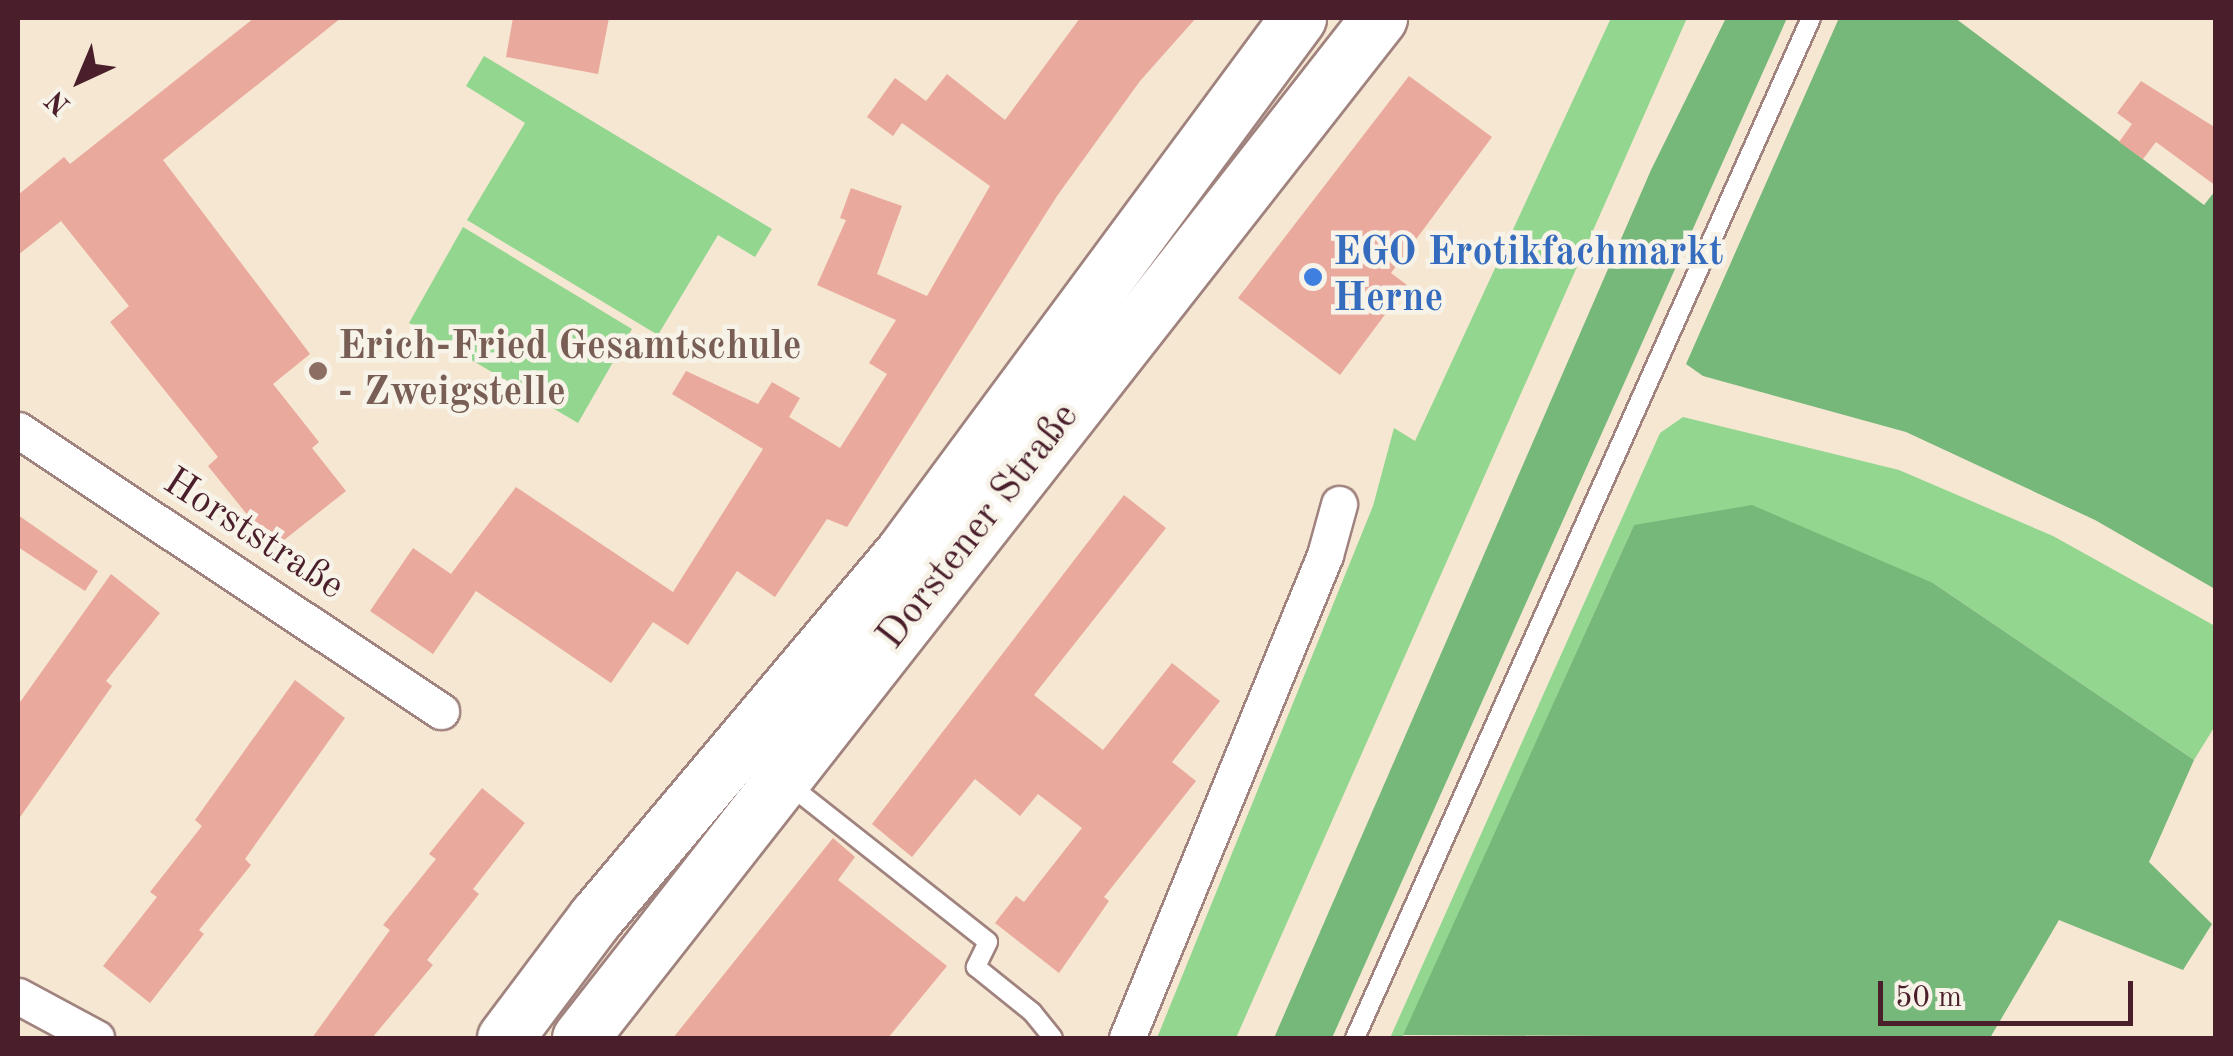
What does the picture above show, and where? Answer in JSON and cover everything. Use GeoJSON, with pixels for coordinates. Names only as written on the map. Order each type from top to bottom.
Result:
{"type":"FeatureCollection","features":[{"type":"Feature","properties":{"kind":"main road","name":"Dorstener Straße"},"geometry":{"type":"LineString","coordinates":[[506,1038],[596,917],[904,550],[1298,18]]}},
{"type":"Feature","properties":{"kind":"main road","name":"Dorstener Straße"},"geometry":{"type":"LineString","coordinates":[[580,1038],[779,776],[1379,18]]}},
{"type":"Feature","properties":{"kind":"street","name":"Horststraße"},"geometry":{"type":"LineString","coordinates":[[18,430],[442,711]]}},
{"type":"Feature","properties":{"kind":"street"},"geometry":{"type":"LineString","coordinates":[[1128,1038],[1325,556],[1339,504]]}},
{"type":"Feature","properties":{"kind":"street"},"geometry":{"type":"LineString","coordinates":[[18,996],[96,1038]]}},
{"type":"Feature","properties":{"kind":"lane"},"geometry":{"type":"LineString","coordinates":[[1355,1038],[1811,18]]}},
{"type":"Feature","properties":{"kind":"lane"},"geometry":{"type":"LineString","coordinates":[[779,776],[988,942],[976,967],[1032,1012],[1054,1038]]}},
{"type":"Feature","properties":{"kind":"green space"},"geometry":{"type":"Polygon","coordinates":[[[1611,18],[1687,18],[1236,1038],[1157,1038],[1373,506],[1394,428],[1415,441],[1611,18]]]}},
{"type":"Feature","properties":{"kind":"green space"},"geometry":{"type":"Polygon","coordinates":[[[1726,18],[1787,18],[1332,1038],[1274,1038],[1651,170],[1726,18]]]}},
{"type":"Feature","properties":{"kind":"green space"},"geometry":{"type":"Polygon","coordinates":[[[1839,18],[1955,18],[2204,205],[2215,191],[2215,589],[2095,520],[1906,432],[1703,376],[1686,364],[1839,18]]]}},
{"type":"Feature","properties":{"kind":"green space"},"geometry":{"type":"Polygon","coordinates":[[[484,56],[772,229],[755,257],[718,235],[658,335],[467,220],[525,123],[466,86],[484,56]]]}},
{"type":"Feature","properties":{"kind":"green space"},"geometry":{"type":"Polygon","coordinates":[[[463,227],[632,329],[578,423],[409,323],[463,227]]]}},
{"type":"Feature","properties":{"kind":"green space"},"geometry":{"type":"Polygon","coordinates":[[[1683,417],[1899,470],[2053,536],[2215,626],[2215,726],[2194,760],[1933,583],[1634,525],[1402,1038],[1390,1038],[1660,433],[1683,417]]]}},
{"type":"Feature","properties":{"kind":"green space"},"geometry":{"type":"Polygon","coordinates":[[[1752,505],[1933,583],[2194,760],[2149,862],[2212,924],[2183,970],[2059,920],[1990,1038],[1403,1035],[1634,525],[1752,505]]]}},
{"type":"Feature","properties":{"kind":"building"},"geometry":{"type":"Polygon","coordinates":[[[254,18],[341,18],[163,160],[310,354],[273,384],[319,442],[312,448],[346,491],[274,548],[208,466],[218,457],[110,322],[129,306],[61,221],[18,255],[18,195],[64,157],[70,164],[254,18]]]}},
{"type":"Feature","properties":{"kind":"building"},"geometry":{"type":"Polygon","coordinates":[[[513,18],[609,18],[598,74],[506,57],[513,18]]]}},
{"type":"Feature","properties":{"kind":"building"},"geometry":{"type":"Polygon","coordinates":[[[1080,18],[1196,18],[1140,81],[1057,196],[847,527],[827,519],[775,597],[737,571],[688,645],[653,622],[611,683],[476,591],[433,654],[370,611],[413,548],[451,574],[516,487],[673,592],[763,449],[672,394],[686,371],[758,404],[772,382],[800,398],[789,417],[840,448],[887,374],[869,363],[896,320],[817,285],[846,220],[840,218],[851,188],[902,206],[877,274],[927,296],[990,186],[902,123],[893,136],[867,117],[895,78],[926,101],[947,74],[1005,120],[1080,18]]]}},
{"type":"Feature","properties":{"kind":"building"},"geometry":{"type":"Polygon","coordinates":[[[1409,76],[1492,137],[1391,273],[1407,285],[1340,375],[1238,298],[1409,76]]]}},
{"type":"Feature","properties":{"kind":"building"},"geometry":{"type":"Polygon","coordinates":[[[2141,81],[2216,128],[2216,186],[2156,142],[2143,159],[2119,142],[2132,124],[2117,113],[2141,81]]]}},
{"type":"Feature","properties":{"kind":"building"},"geometry":{"type":"Polygon","coordinates":[[[1124,495],[1166,528],[1034,695],[1103,750],[1172,663],[1220,701],[1172,762],[1196,781],[1104,897],[1109,901],[1059,973],[995,923],[1016,896],[1024,902],[1082,828],[1038,794],[1020,816],[975,779],[912,857],[872,824],[1124,495]]]}},
{"type":"Feature","properties":{"kind":"building"},"geometry":{"type":"Polygon","coordinates":[[[18,515],[98,571],[85,591],[18,547],[18,515]]]}},
{"type":"Feature","properties":{"kind":"building"},"geometry":{"type":"Polygon","coordinates":[[[111,574],[160,613],[106,681],[112,686],[18,820],[18,705],[111,574]]]}},
{"type":"Feature","properties":{"kind":"building"},"geometry":{"type":"Polygon","coordinates":[[[295,680],[345,718],[245,859],[251,865],[199,930],[204,934],[150,1003],[103,966],[157,897],[150,892],[202,826],[195,820],[295,680]]]}},
{"type":"Feature","properties":{"kind":"building"},"geometry":{"type":"Polygon","coordinates":[[[482,788],[525,823],[473,889],[479,894],[427,960],[433,965],[372,1038],[312,1038],[390,930],[383,925],[436,859],[429,854],[482,788]]]}},
{"type":"Feature","properties":{"kind":"building"},"geometry":{"type":"Polygon","coordinates":[[[833,838],[855,857],[838,880],[947,966],[888,1038],[673,1038],[833,838]]]}},
{"type":"Feature","properties":{"kind":"place","name":"EGO Erotikfachmarkt Herne"},"geometry":{"type":"Point","coordinates":[1313,277]}},
{"type":"Feature","properties":{"kind":"place","name":"Erich-Fried Gesamtschule - Zweigstelle"},"geometry":{"type":"Point","coordinates":[318,371]}}]}
